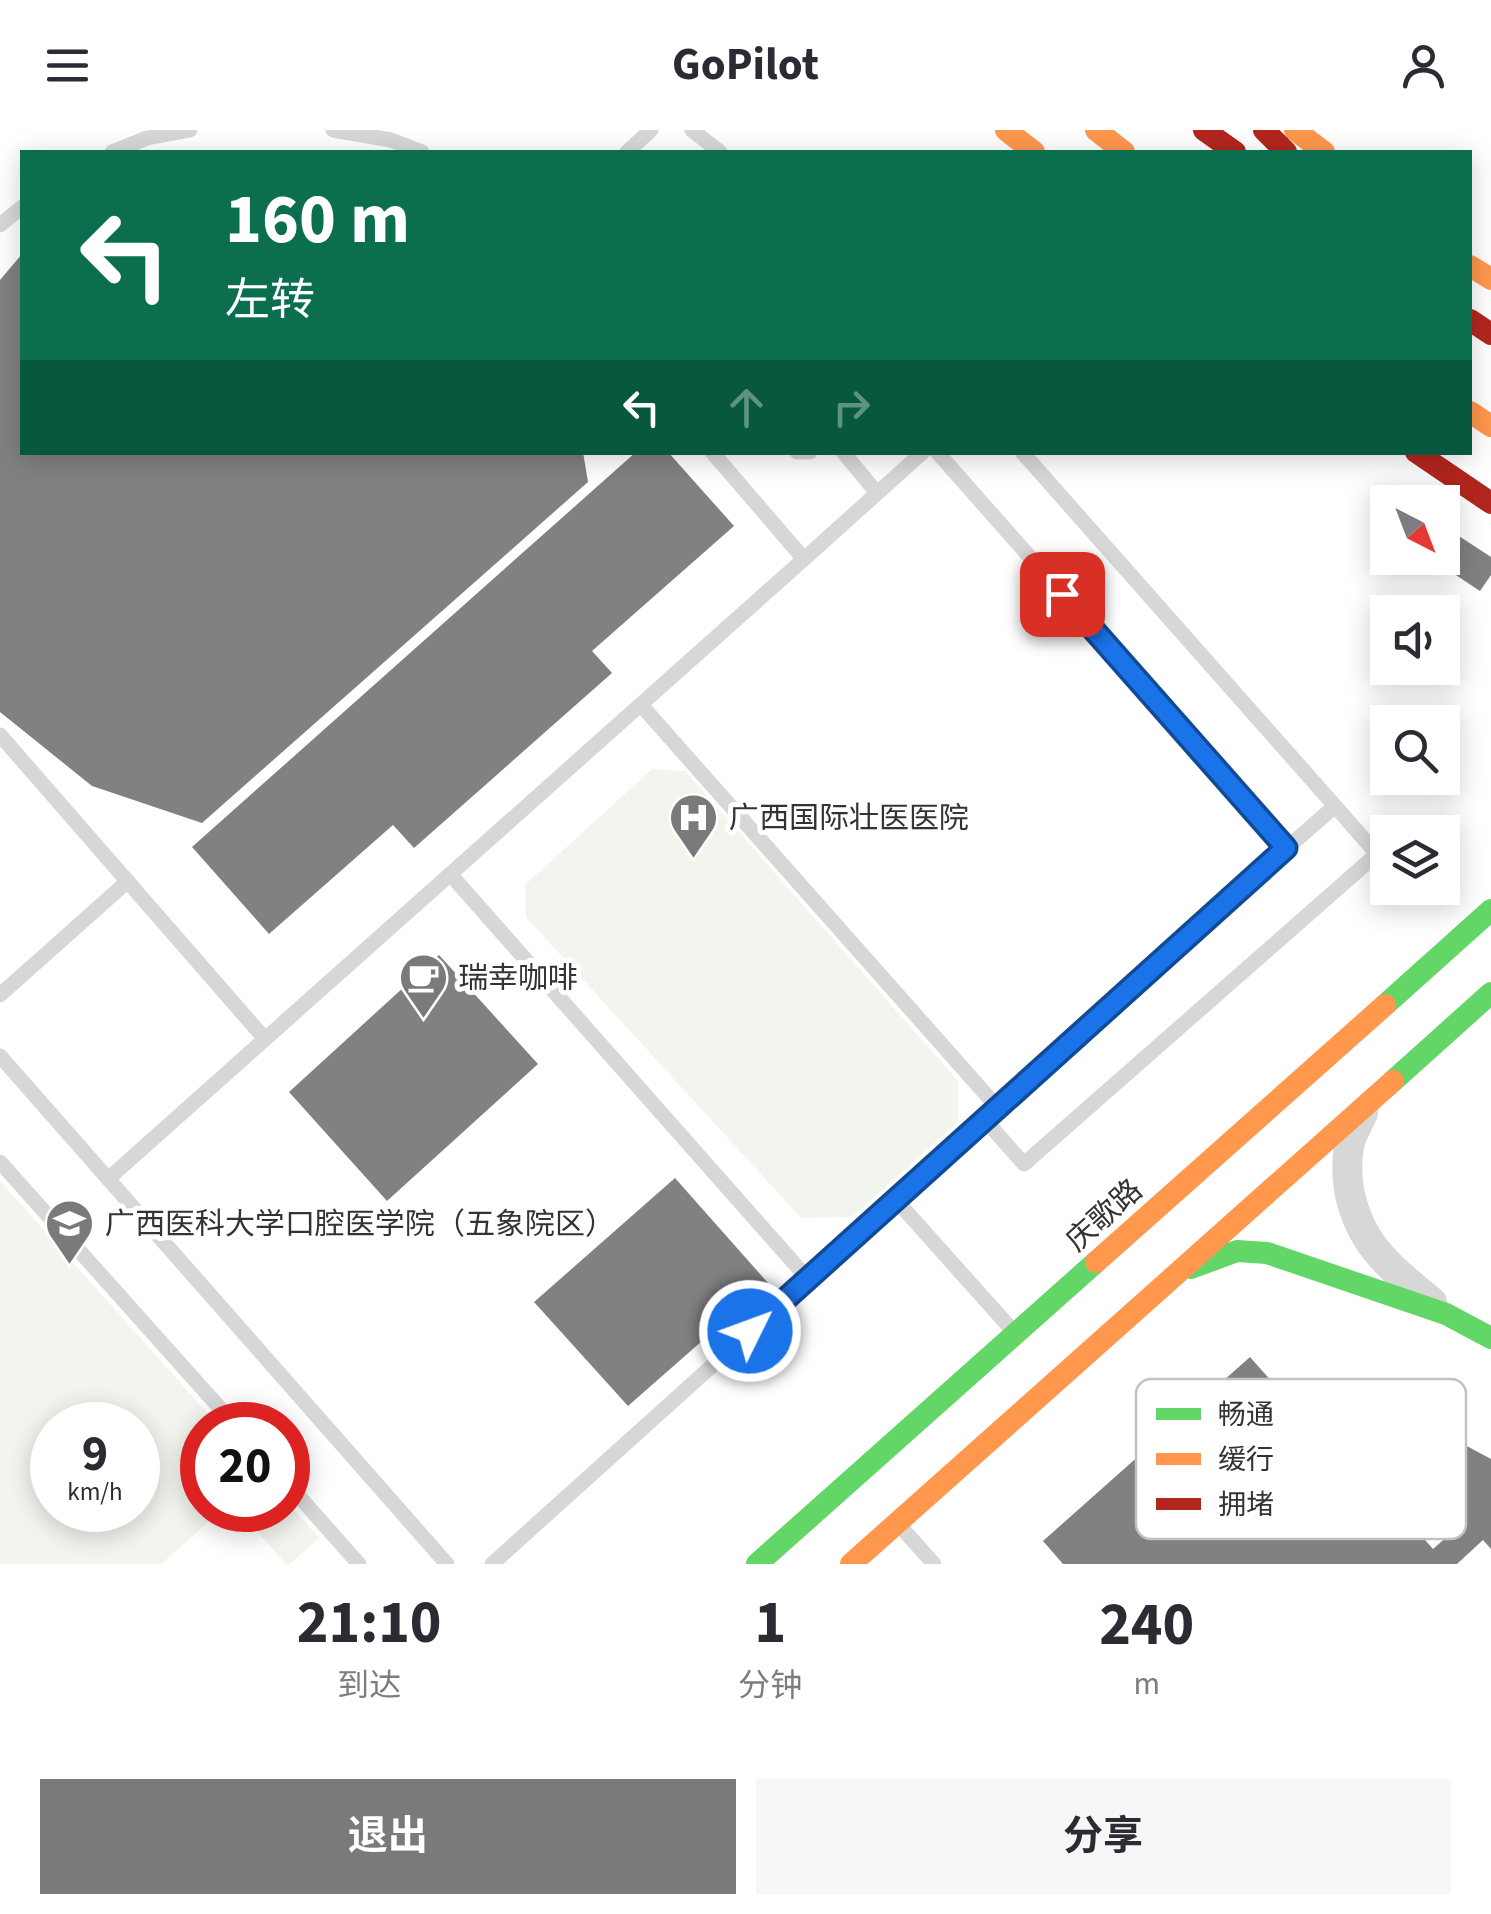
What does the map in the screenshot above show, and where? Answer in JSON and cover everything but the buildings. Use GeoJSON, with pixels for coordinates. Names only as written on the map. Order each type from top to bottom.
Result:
{"type":"FeatureCollection","features":[{"type":"Feature","properties":{"kind":"main road"},"geometry":{"type":"LineString","coordinates":[[1006,130],[1031,150]]}},
{"type":"Feature","properties":{"kind":"main road"},"geometry":{"type":"LineString","coordinates":[[1096,130],[1121,150]]}},
{"type":"Feature","properties":{"kind":"main road"},"geometry":{"type":"LineString","coordinates":[[1204,130],[1232,150]]}},
{"type":"Feature","properties":{"kind":"main road"},"geometry":{"type":"LineString","coordinates":[[1264,130],[1284,150]]}},
{"type":"Feature","properties":{"kind":"main road"},"geometry":{"type":"LineString","coordinates":[[1295,130],[1321,150]]}},
{"type":"Feature","properties":{"kind":"main road"},"geometry":{"type":"LineString","coordinates":[[1420,455],[1491,503]]}},
{"type":"Feature","properties":{"kind":"main road","name":"庆歌路"},"geometry":{"type":"LineString","coordinates":[[758,1564],[1491,910]]}},
{"type":"Feature","properties":{"kind":"main road"},"geometry":{"type":"LineString","coordinates":[[851,1564],[1491,993]]}},
{"type":"Feature","properties":{"kind":"main road"},"geometry":{"type":"LineString","coordinates":[[1174,1275],[1237,1251],[1267,1253],[1446,1314],[1491,1338]]}},
{"type":"Feature","properties":{"kind":"street"},"geometry":{"type":"LineString","coordinates":[[1367,1104],[1350,1142],[1347,1176],[1353,1209],[1364,1236],[1391,1268],[1446,1314]]}},
{"type":"Feature","properties":{"kind":"lane"},"geometry":{"type":"LineString","coordinates":[[117,150],[147,138],[190,130]]}},
{"type":"Feature","properties":{"kind":"lane"},"geometry":{"type":"LineString","coordinates":[[333,130],[391,140],[417,150]]}},
{"type":"Feature","properties":{"kind":"lane"},"geometry":{"type":"LineString","coordinates":[[629,150],[651,130]]}},
{"type":"Feature","properties":{"kind":"lane"},"geometry":{"type":"LineString","coordinates":[[692,130],[717,150]]}},
{"type":"Feature","properties":{"kind":"lane"},"geometry":{"type":"LineString","coordinates":[[0,226],[20,209]]}},
{"type":"Feature","properties":{"kind":"lane"},"geometry":{"type":"LineString","coordinates":[[715,455],[804,559]]}},
{"type":"Feature","properties":{"kind":"lane"},"geometry":{"type":"LineString","coordinates":[[845,455],[877,493]]}},
{"type":"Feature","properties":{"kind":"lane"},"geometry":{"type":"LineString","coordinates":[[108,1179],[920,455]]}},
{"type":"Feature","properties":{"kind":"lane"},"geometry":{"type":"LineString","coordinates":[[940,455],[1286,848]]}},
{"type":"Feature","properties":{"kind":"lane"},"geometry":{"type":"LineString","coordinates":[[984,1120],[1024,1164],[1377,854],[1025,455]]}},
{"type":"Feature","properties":{"kind":"lane"},"geometry":{"type":"LineString","coordinates":[[640,704],[998,1108]]}},
{"type":"Feature","properties":{"kind":"lane"},"geometry":{"type":"LineString","coordinates":[[0,735],[265,1039]]}},
{"type":"Feature","properties":{"kind":"lane"},"geometry":{"type":"LineString","coordinates":[[492,1564],[1335,806]]}},
{"type":"Feature","properties":{"kind":"lane"},"geometry":{"type":"LineString","coordinates":[[450,874],[808,1279]]}},
{"type":"Feature","properties":{"kind":"lane"},"geometry":{"type":"LineString","coordinates":[[0,996],[128,882]]}},
{"type":"Feature","properties":{"kind":"lane"},"geometry":{"type":"LineString","coordinates":[[0,1056],[447,1564]]}},
{"type":"Feature","properties":{"kind":"lane"},"geometry":{"type":"LineString","coordinates":[[0,1162],[214,1402]]}},
{"type":"Feature","properties":{"kind":"lane"},"geometry":{"type":"LineString","coordinates":[[896,1200],[1016,1334]]}},
{"type":"Feature","properties":{"kind":"lane"},"geometry":{"type":"LineString","coordinates":[[310,1509],[359,1564]]}},
{"type":"Feature","properties":{"kind":"lane"},"geometry":{"type":"LineString","coordinates":[[897,1523],[934,1564]]}},
{"type":"Feature","properties":{"kind":"shaded area"},"geometry":{"type":"Polygon","coordinates":[[[652,769],[685,771],[958,1081],[958,1122],[852,1217],[801,1218],[526,917],[525,885],[652,769]]]}},
{"type":"Feature","properties":{"kind":"shaded area"},"geometry":{"type":"Polygon","coordinates":[[[0,1181],[197,1402],[180,1402],[180,1532],[197,1532],[161,1564],[0,1564],[0,1181]]]}},
{"type":"Feature","properties":{"kind":"shaded area"},"geometry":{"type":"Polygon","coordinates":[[[310,1528],[319,1538],[286,1564],[258,1532],[310,1532],[310,1528]]]}},
{"type":"Feature","properties":{"kind":"traffic: fast"},"geometry":{"type":"LineString","coordinates":[[1385,1005],[1491,910]]}},
{"type":"Feature","properties":{"kind":"traffic: fast"},"geometry":{"type":"LineString","coordinates":[[1393,1081],[1491,993]]}},
{"type":"Feature","properties":{"kind":"traffic: fast"},"geometry":{"type":"LineString","coordinates":[[1191,1268],[1237,1251],[1267,1253],[1446,1314],[1491,1338]]}},
{"type":"Feature","properties":{"kind":"traffic: fast"},"geometry":{"type":"LineString","coordinates":[[757,1564],[1096,1262]]}},
{"type":"Feature","properties":{"kind":"traffic: slow"},"geometry":{"type":"LineString","coordinates":[[1006,130],[1031,150]]}},
{"type":"Feature","properties":{"kind":"traffic: slow"},"geometry":{"type":"LineString","coordinates":[[1096,130],[1121,150]]}},
{"type":"Feature","properties":{"kind":"traffic: slow"},"geometry":{"type":"LineString","coordinates":[[1295,130],[1321,150]]}},
{"type":"Feature","properties":{"kind":"traffic: slow"},"geometry":{"type":"LineString","coordinates":[[1472,267],[1491,279]]}},
{"type":"Feature","properties":{"kind":"traffic: slow"},"geometry":{"type":"LineString","coordinates":[[1472,413],[1491,426]]}},
{"type":"Feature","properties":{"kind":"traffic: slow"},"geometry":{"type":"LineString","coordinates":[[1096,1262],[1385,1005]]}},
{"type":"Feature","properties":{"kind":"traffic: slow"},"geometry":{"type":"LineString","coordinates":[[851,1564],[1393,1081]]}},
{"type":"Feature","properties":{"kind":"traffic: jam"},"geometry":{"type":"LineString","coordinates":[[1204,130],[1232,150]]}},
{"type":"Feature","properties":{"kind":"traffic: jam"},"geometry":{"type":"LineString","coordinates":[[1264,130],[1284,150]]}},
{"type":"Feature","properties":{"kind":"traffic: jam"},"geometry":{"type":"LineString","coordinates":[[1472,321],[1491,334]]}},
{"type":"Feature","properties":{"kind":"traffic: jam"},"geometry":{"type":"LineString","coordinates":[[1420,455],[1491,503]]}},
{"type":"Feature","properties":{"kind":"place","name":"广西国际壮医医院"},"geometry":{"type":"Point","coordinates":[694,860]}},
{"type":"Feature","properties":{"kind":"place","name":"瑞幸咖啡"},"geometry":{"type":"Point","coordinates":[423,1020]}},
{"type":"Feature","properties":{"kind":"place","name":"广西医科大学口腔医学院（五象院区）"},"geometry":{"type":"Point","coordinates":[70,1266]}},
{"type":"Feature","properties":{"kind":"route"},"geometry":{"type":"LineString","coordinates":[[750,1331],[1286,848],[1062,594]]}}]}
